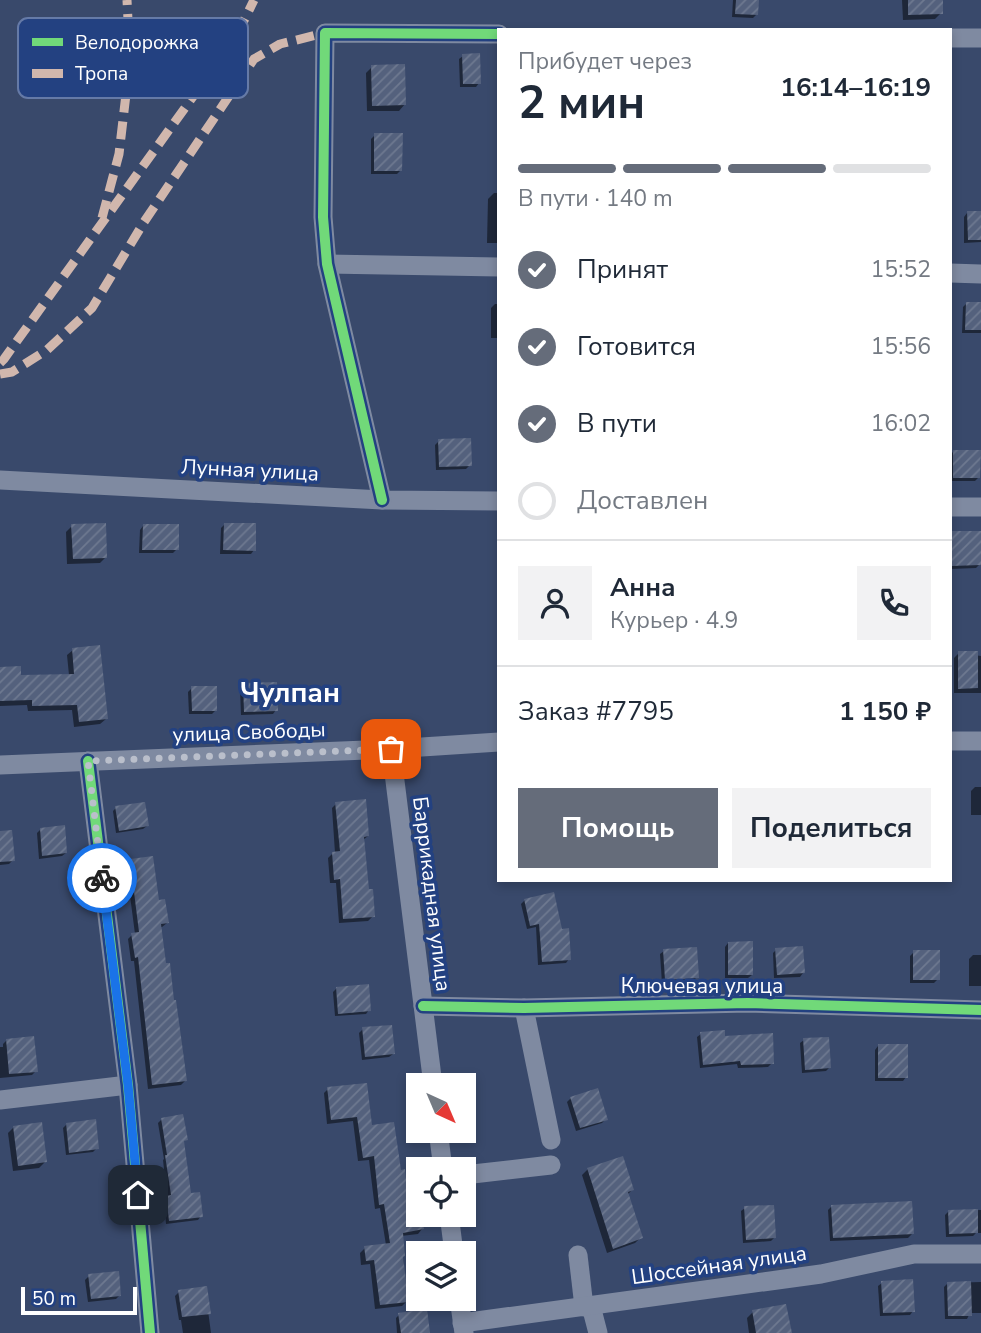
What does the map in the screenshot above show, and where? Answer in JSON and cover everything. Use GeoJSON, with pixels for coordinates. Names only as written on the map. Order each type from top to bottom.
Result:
{"type":"FeatureCollection","features":[{"type":"Feature","properties":{"kind":"street"},"geometry":{"type":"LineString","coordinates":[[382,500],[327,264],[323,217],[325,33],[497,34]]}},
{"type":"Feature","properties":{"kind":"street"},"geometry":{"type":"LineString","coordinates":[[952,38],[981,38]]}},
{"type":"Feature","properties":{"kind":"street"},"geometry":{"type":"LineString","coordinates":[[327,264],[497,267]]}},
{"type":"Feature","properties":{"kind":"street"},"geometry":{"type":"LineString","coordinates":[[952,273],[981,274]]}},
{"type":"Feature","properties":{"kind":"street","name":"Лунная улица"},"geometry":{"type":"LineString","coordinates":[[0,480],[382,500],[497,501]]}},
{"type":"Feature","properties":{"kind":"street"},"geometry":{"type":"LineString","coordinates":[[952,507],[981,507]]}},
{"type":"Feature","properties":{"kind":"street"},"geometry":{"type":"LineString","coordinates":[[952,741],[981,741]]}},
{"type":"Feature","properties":{"kind":"street","name":"улица Свободы"},"geometry":{"type":"LineString","coordinates":[[0,765],[497,742]]}},
{"type":"Feature","properties":{"kind":"street","name":"Баррикадная улица"},"geometry":{"type":"LineString","coordinates":[[391,749],[431,1073]]}},
{"type":"Feature","properties":{"kind":"street"},"geometry":{"type":"LineString","coordinates":[[88,761],[128,1085],[150,1333]]}},
{"type":"Feature","properties":{"kind":"street","name":"Ключевая улица"},"geometry":{"type":"LineString","coordinates":[[423,1006],[524,1008],[748,1003],[981,1010]]}},
{"type":"Feature","properties":{"kind":"street"},"geometry":{"type":"LineString","coordinates":[[524,1008],[551,1140]]}},
{"type":"Feature","properties":{"kind":"street"},"geometry":{"type":"LineString","coordinates":[[0,1100],[128,1085]]}},
{"type":"Feature","properties":{"kind":"street"},"geometry":{"type":"LineString","coordinates":[[476,1174],[551,1165]]}},
{"type":"Feature","properties":{"kind":"street","name":"Шоссейная улица"},"geometry":{"type":"LineString","coordinates":[[463,1328],[588,1307],[821,1274],[914,1254],[981,1254]]}},
{"type":"Feature","properties":{"kind":"street"},"geometry":{"type":"LineString","coordinates":[[578,1255],[588,1307],[598,1333]]}},
{"type":"Feature","properties":{"kind":"building"},"geometry":{"type":"Polygon","coordinates":[[[736,0],[759,0],[758,15],[735,14],[736,0]]]}},
{"type":"Feature","properties":{"kind":"building"},"geometry":{"type":"Polygon","coordinates":[[[908,0],[943,0],[943,14],[908,15],[908,0]]]}},
{"type":"Feature","properties":{"kind":"building"},"geometry":{"type":"Polygon","coordinates":[[[480,53],[481,84],[463,84],[462,54],[480,53]]]}},
{"type":"Feature","properties":{"kind":"building"},"geometry":{"type":"Polygon","coordinates":[[[405,64],[406,105],[372,106],[371,65],[405,64]]]}},
{"type":"Feature","properties":{"kind":"building"},"geometry":{"type":"Polygon","coordinates":[[[374,133],[403,133],[402,171],[374,171],[374,133]]]}},
{"type":"Feature","properties":{"kind":"building"},"geometry":{"type":"Polygon","coordinates":[[[967,211],[981,211],[981,240],[968,240],[967,211]]]}},
{"type":"Feature","properties":{"kind":"building"},"geometry":{"type":"Polygon","coordinates":[[[966,302],[981,302],[981,330],[965,330],[966,302]]]}},
{"type":"Feature","properties":{"kind":"building"},"geometry":{"type":"Polygon","coordinates":[[[471,438],[472,466],[439,467],[438,439],[471,438]]]}},
{"type":"Feature","properties":{"kind":"building"},"geometry":{"type":"Polygon","coordinates":[[[953,450],[981,450],[980,478],[953,478],[953,450]]]}},
{"type":"Feature","properties":{"kind":"building"},"geometry":{"type":"Polygon","coordinates":[[[106,523],[107,558],[73,559],[71,524],[106,523]]]}},
{"type":"Feature","properties":{"kind":"building"},"geometry":{"type":"Polygon","coordinates":[[[224,523],[256,523],[256,551],[223,550],[224,523]]]}},
{"type":"Feature","properties":{"kind":"building"},"geometry":{"type":"Polygon","coordinates":[[[143,524],[179,524],[179,550],[142,550],[143,524]]]}},
{"type":"Feature","properties":{"kind":"building"},"geometry":{"type":"Polygon","coordinates":[[[952,531],[981,531],[981,565],[952,566],[952,531]]]}},
{"type":"Feature","properties":{"kind":"building"},"geometry":{"type":"Polygon","coordinates":[[[100,645],[108,719],[79,722],[77,705],[32,706],[32,700],[0,701],[0,667],[21,666],[21,675],[74,674],[72,648],[100,645]]]}},
{"type":"Feature","properties":{"kind":"building"},"geometry":{"type":"Polygon","coordinates":[[[958,651],[978,651],[978,688],[958,689],[958,651]]]}},
{"type":"Feature","properties":{"kind":"building"},"geometry":{"type":"Polygon","coordinates":[[[277,682],[278,711],[244,712],[243,683],[277,682]]]}},
{"type":"Feature","properties":{"kind":"building"},"geometry":{"type":"Polygon","coordinates":[[[191,686],[217,686],[217,711],[192,711],[191,686]]]}},
{"type":"Feature","properties":{"kind":"building"},"geometry":{"type":"Polygon","coordinates":[[[366,799],[369,836],[364,837],[369,889],[373,889],[375,917],[343,919],[340,879],[334,880],[332,852],[340,851],[335,802],[366,799]]]}},
{"type":"Feature","properties":{"kind":"building"},"geometry":{"type":"Polygon","coordinates":[[[145,802],[149,826],[119,831],[115,806],[145,802]]]}},
{"type":"Feature","properties":{"kind":"building"},"geometry":{"type":"Polygon","coordinates":[[[65,825],[67,853],[42,856],[40,828],[65,825]]]}},
{"type":"Feature","properties":{"kind":"building"},"geometry":{"type":"Polygon","coordinates":[[[12,830],[15,861],[0,862],[0,831],[12,830]]]}},
{"type":"Feature","properties":{"kind":"building"},"geometry":{"type":"Polygon","coordinates":[[[153,856],[159,900],[165,899],[169,923],[161,924],[166,963],[170,963],[187,1081],[152,1085],[138,957],[135,958],[131,933],[139,932],[133,884],[127,885],[123,860],[153,856]]]}},
{"type":"Feature","properties":{"kind":"building"},"geometry":{"type":"Polygon","coordinates":[[[554,892],[562,929],[569,928],[571,960],[542,962],[539,924],[530,926],[524,899],[554,892]]]}},
{"type":"Feature","properties":{"kind":"building"},"geometry":{"type":"Polygon","coordinates":[[[753,941],[753,975],[728,975],[728,942],[753,941]]]}},
{"type":"Feature","properties":{"kind":"building"},"geometry":{"type":"Polygon","coordinates":[[[803,946],[805,973],[777,975],[775,948],[803,946]]]}},
{"type":"Feature","properties":{"kind":"building"},"geometry":{"type":"Polygon","coordinates":[[[697,947],[699,978],[665,980],[663,949],[697,947]]]}},
{"type":"Feature","properties":{"kind":"building"},"geometry":{"type":"Polygon","coordinates":[[[913,950],[940,950],[940,980],[913,980],[913,950]]]}},
{"type":"Feature","properties":{"kind":"building"},"geometry":{"type":"Polygon","coordinates":[[[369,984],[371,1011],[338,1014],[336,987],[369,984]]]}},
{"type":"Feature","properties":{"kind":"building"},"geometry":{"type":"Polygon","coordinates":[[[392,1025],[395,1054],[365,1057],[362,1027],[392,1025]]]}},
{"type":"Feature","properties":{"kind":"building"},"geometry":{"type":"Polygon","coordinates":[[[725,1030],[725,1036],[773,1033],[774,1064],[741,1065],[740,1061],[703,1065],[700,1032],[725,1030]]]}},
{"type":"Feature","properties":{"kind":"building"},"geometry":{"type":"Polygon","coordinates":[[[34,1036],[38,1072],[9,1074],[6,1039],[34,1036]]]}},
{"type":"Feature","properties":{"kind":"building"},"geometry":{"type":"Polygon","coordinates":[[[829,1037],[831,1068],[805,1070],[803,1038],[829,1037]]]}},
{"type":"Feature","properties":{"kind":"building"},"geometry":{"type":"Polygon","coordinates":[[[878,1044],[908,1044],[908,1078],[878,1078],[878,1044]]]}},
{"type":"Feature","properties":{"kind":"building"},"geometry":{"type":"Polygon","coordinates":[[[367,1083],[372,1125],[394,1122],[401,1170],[405,1169],[406,1227],[424,1229],[403,1233],[406,1302],[380,1305],[374,1260],[366,1261],[364,1246],[390,1243],[384,1204],[379,1205],[374,1156],[363,1158],[357,1117],[331,1120],[327,1087],[367,1083]]]}},
{"type":"Feature","properties":{"kind":"building"},"geometry":{"type":"Polygon","coordinates":[[[598,1088],[608,1120],[580,1128],[570,1097],[598,1088]]]}},
{"type":"Feature","properties":{"kind":"building"},"geometry":{"type":"Polygon","coordinates":[[[183,1114],[188,1140],[184,1141],[191,1193],[200,1192],[203,1217],[169,1221],[166,1196],[171,1195],[161,1118],[183,1114]]]}},
{"type":"Feature","properties":{"kind":"building"},"geometry":{"type":"Polygon","coordinates":[[[96,1119],[99,1149],[69,1153],[66,1123],[96,1119]]]}},
{"type":"Feature","properties":{"kind":"building"},"geometry":{"type":"Polygon","coordinates":[[[42,1122],[47,1162],[18,1166],[13,1126],[42,1122]]]}},
{"type":"Feature","properties":{"kind":"building"},"geometry":{"type":"Polygon","coordinates":[[[623,1156],[634,1190],[628,1192],[643,1238],[613,1249],[587,1168],[623,1156]]]}},
{"type":"Feature","properties":{"kind":"building"},"geometry":{"type":"Polygon","coordinates":[[[912,1201],[914,1234],[833,1238],[831,1205],[912,1201]]]}},
{"type":"Feature","properties":{"kind":"building"},"geometry":{"type":"Polygon","coordinates":[[[774,1205],[776,1238],[746,1240],[744,1206],[774,1205]]]}},
{"type":"Feature","properties":{"kind":"building"},"geometry":{"type":"Polygon","coordinates":[[[978,1209],[978,1233],[949,1234],[948,1210],[978,1209]]]}},
{"type":"Feature","properties":{"kind":"building"},"geometry":{"type":"Polygon","coordinates":[[[119,1271],[121,1296],[91,1299],[88,1274],[119,1271]]]}},
{"type":"Feature","properties":{"kind":"building"},"geometry":{"type":"Polygon","coordinates":[[[913,1279],[915,1312],[883,1313],[881,1281],[913,1279]]]}},
{"type":"Feature","properties":{"kind":"building"},"geometry":{"type":"Polygon","coordinates":[[[971,1281],[972,1316],[948,1316],[947,1282],[971,1281]]]}},
{"type":"Feature","properties":{"kind":"building"},"geometry":{"type":"Polygon","coordinates":[[[207,1286],[211,1314],[182,1317],[178,1290],[207,1286]]]}},
{"type":"Feature","properties":{"kind":"building"},"geometry":{"type":"Polygon","coordinates":[[[786,1304],[792,1333],[756,1333],[752,1310],[786,1304]]]}},
{"type":"Feature","properties":{"kind":"building"},"geometry":{"type":"Polygon","coordinates":[[[427,1311],[430,1333],[401,1333],[398,1313],[427,1311]]]}},
{"type":"Feature","properties":{"kind":"marked path"},"geometry":{"type":"LineString","coordinates":[[127,0],[128,18]]}},
{"type":"Feature","properties":{"kind":"marked path"},"geometry":{"type":"LineString","coordinates":[[245,18],[254,0]]}},
{"type":"Feature","properties":{"kind":"marked path"},"geometry":{"type":"LineString","coordinates":[[248,68],[254,59],[280,44],[325,33]]}},
{"type":"Feature","properties":{"kind":"marked path"},"geometry":{"type":"LineString","coordinates":[[102,218],[119,154],[126,98]]}},
{"type":"Feature","properties":{"kind":"marked path"},"geometry":{"type":"LineString","coordinates":[[0,363],[192,98]]}},
{"type":"Feature","properties":{"kind":"marked path"},"geometry":{"type":"LineString","coordinates":[[0,374],[12,372],[47,350],[92,308],[144,222],[228,98]]}},
{"type":"Feature","properties":{"kind":"cycle path"},"geometry":{"type":"LineString","coordinates":[[382,500],[327,264],[323,217],[325,33],[497,34]]}},
{"type":"Feature","properties":{"kind":"cycle path"},"geometry":{"type":"LineString","coordinates":[[88,761],[128,1085],[150,1333]]}},
{"type":"Feature","properties":{"kind":"cycle path"},"geometry":{"type":"LineString","coordinates":[[423,1006],[524,1008],[748,1003],[981,1010]]}},
{"type":"Feature","properties":{"kind":"way so far"},"geometry":{"type":"LineString","coordinates":[[102,878],[88,761],[391,749]]}},
{"type":"Feature","properties":{"kind":"district","name":"Чулпан"},"geometry":{"type":"Point","coordinates":[290,692]}},
{"type":"Feature","properties":{"kind":"route"},"geometry":{"type":"LineString","coordinates":[[102,878],[128,1085],[138,1195]]}}]}
